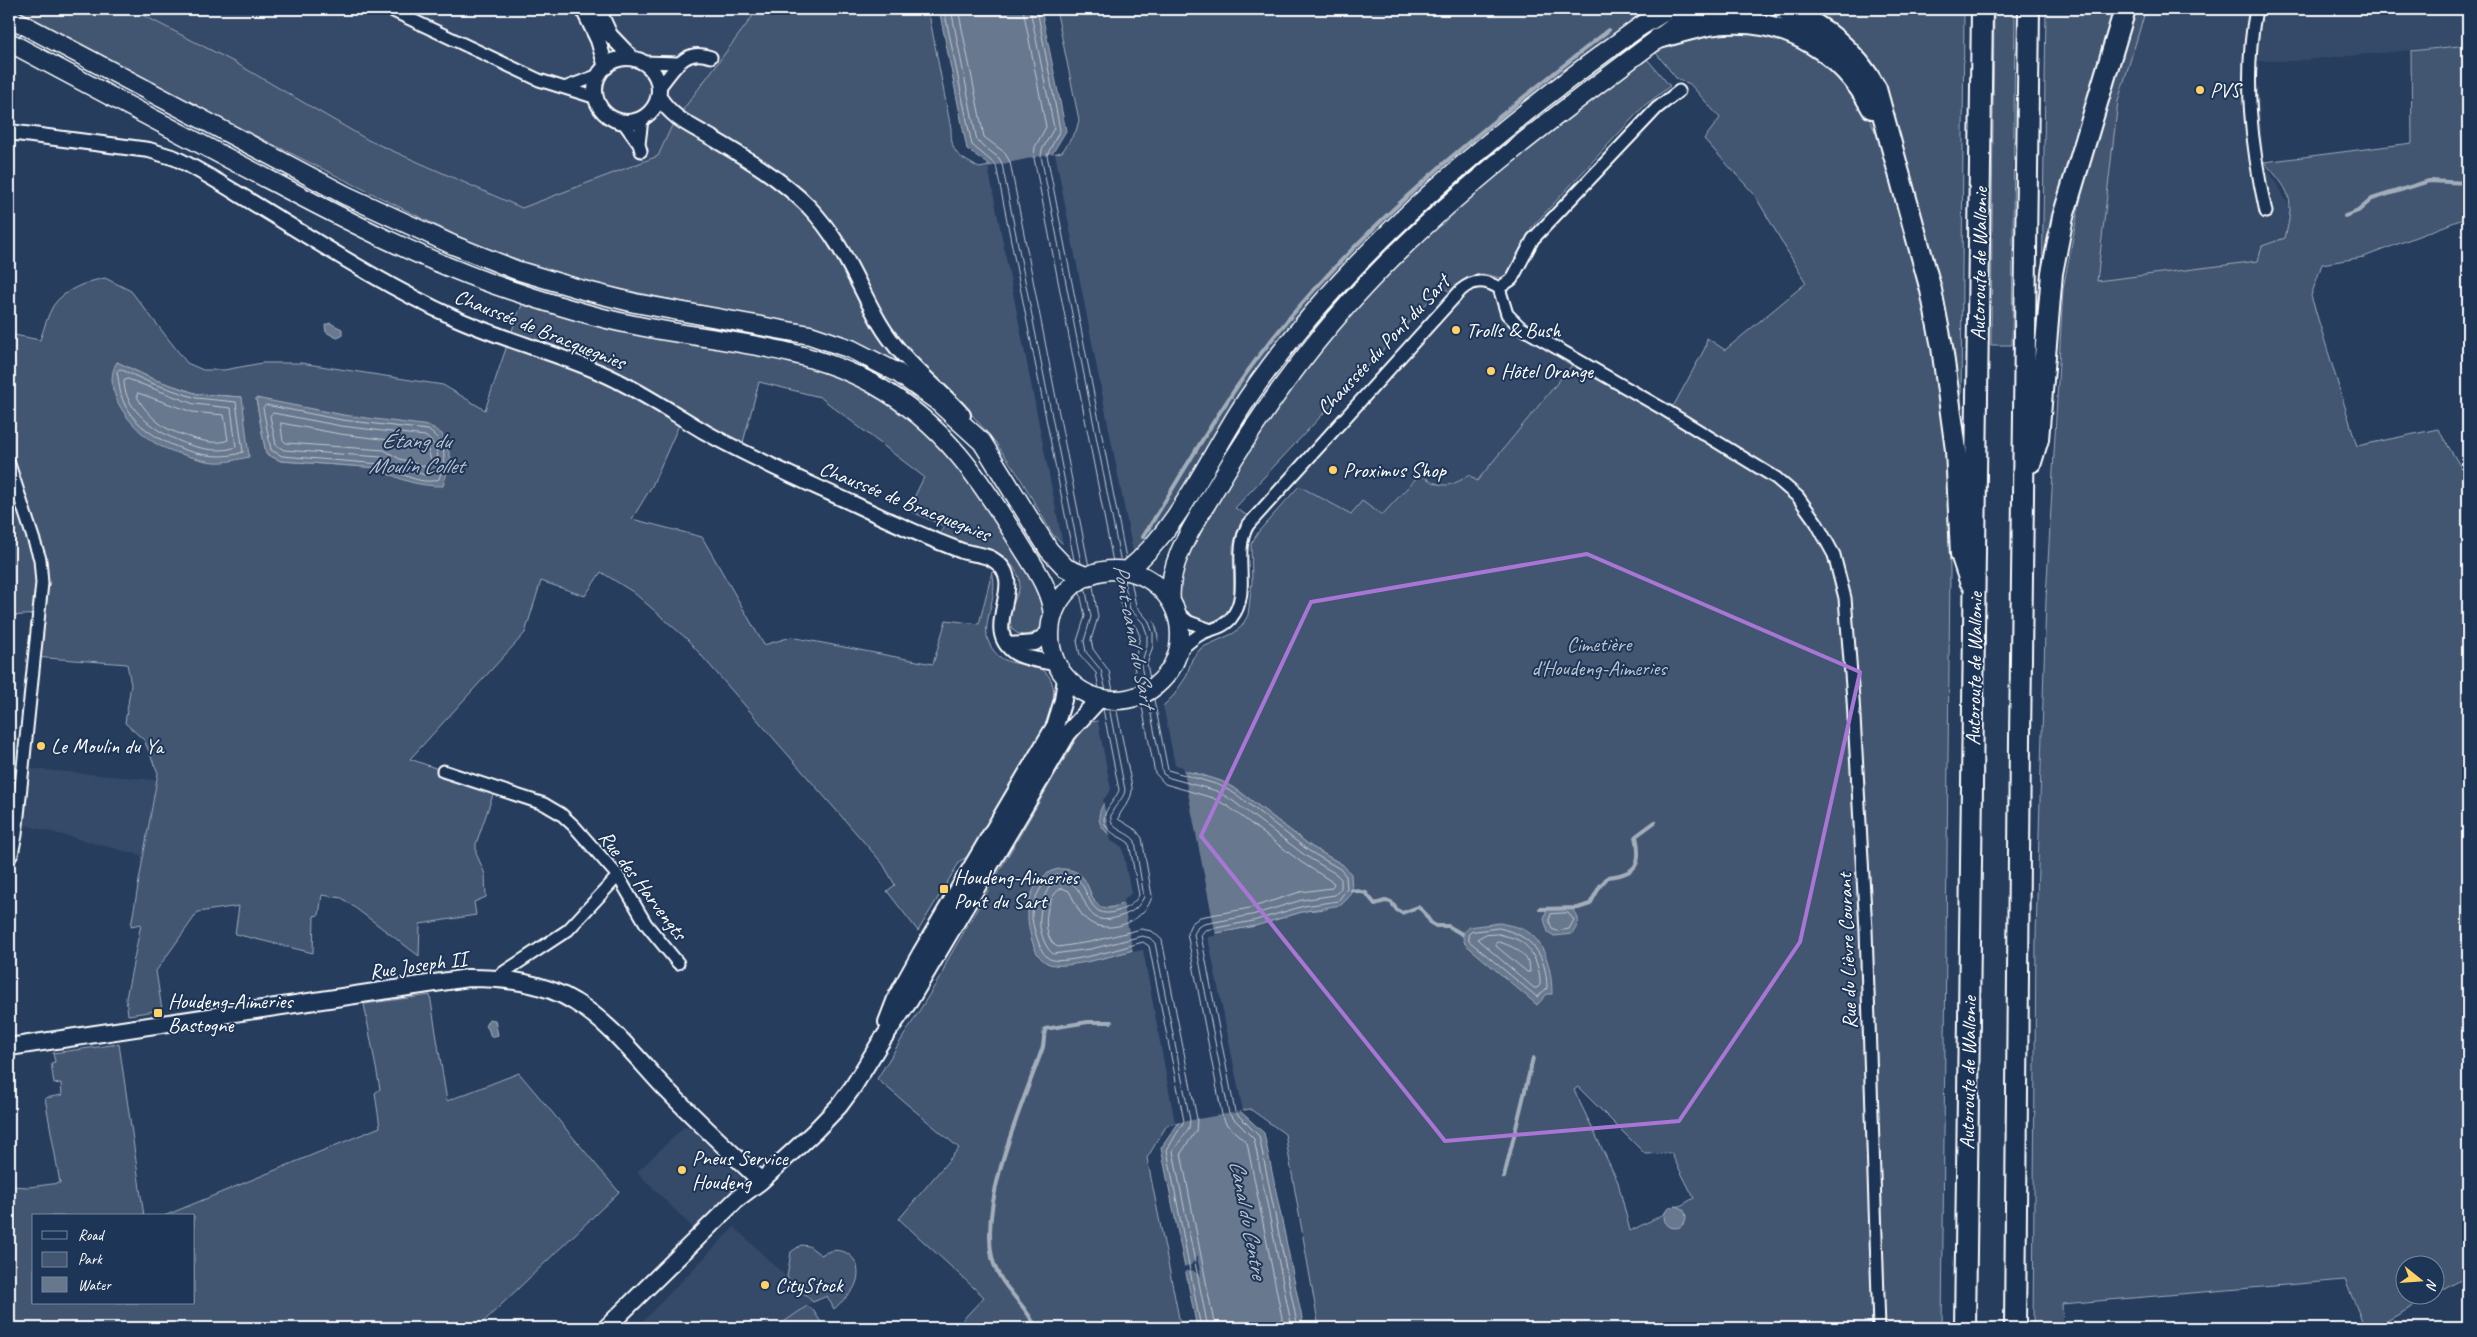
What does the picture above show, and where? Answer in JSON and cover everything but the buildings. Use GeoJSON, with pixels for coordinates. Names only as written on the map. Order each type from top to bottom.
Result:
{"type":"FeatureCollection","features":[{"type":"Feature","properties":{"kind":"highway"},"geometry":{"type":"LineString","coordinates":[[1640,26],[1649,9]]}},
{"type":"Feature","properties":{"kind":"highway"},"geometry":{"type":"LineString","coordinates":[[1127,572],[1161,538],[1239,410],[1278,356],[1319,306],[1372,249],[1413,209],[1513,123],[1640,26],[1668,9]]}},
{"type":"Feature","properties":{"kind":"highway"},"geometry":{"type":"LineString","coordinates":[[9,42],[336,214],[447,267],[567,308],[629,324],[780,350],[810,358],[845,370],[874,384],[900,400],[921,417],[960,454],[980,480],[1052,600],[1051,643],[1062,671],[1082,691],[1100,698],[1125,700],[1148,691],[1167,674],[1178,652],[1180,638],[1169,586],[1176,562],[1213,492],[1258,421],[1295,369],[1336,318],[1380,269],[1428,223],[1528,139],[1698,9]]}},
{"type":"Feature","properties":{"kind":"highway"},"geometry":{"type":"LineString","coordinates":[[1784,9],[1816,24],[1831,34],[1865,69],[1876,89],[1931,290],[1942,347],[1956,450],[1961,554],[1975,596]]}},
{"type":"Feature","properties":{"kind":"highway","name":"Autoroute de Wallonie"},"geometry":{"type":"LineString","coordinates":[[1965,1328],[1982,9]]}},
{"type":"Feature","properties":{"kind":"highway"},"geometry":{"type":"LineString","coordinates":[[2015,1328],[2029,9]]}},
{"type":"Feature","properties":{"kind":"highway"},"geometry":{"type":"LineString","coordinates":[[2024,484],[2038,438],[2052,273],[2063,217],[2125,9]]}},
{"type":"Feature","properties":{"kind":"highway"},"geometry":{"type":"LineString","coordinates":[[9,17],[345,195],[453,245],[516,270],[635,303],[810,335],[851,349],[910,381],[937,401],[982,442],[1049,550],[1066,568],[1088,577]]}},
{"type":"Feature","properties":{"kind":"highway"},"geometry":{"type":"LineString","coordinates":[[1659,38],[1706,26],[1745,22],[1764,25],[1804,38],[1823,50],[1852,76],[1864,93],[1893,150]]}},
{"type":"Feature","properties":{"kind":"highway"},"geometry":{"type":"LineString","coordinates":[[1052,624],[1057,606],[1070,589],[1088,577],[1113,570],[1127,572],[1152,582],[1173,607]]}},
{"type":"Feature","properties":{"kind":"main road"},"geometry":{"type":"LineString","coordinates":[[880,1042],[897,996],[1055,726],[1063,700],[1062,671]]}},
{"type":"Feature","properties":{"kind":"main road"},"geometry":{"type":"LineString","coordinates":[[606,1328],[738,1198],[761,1181],[839,1106],[880,1042],[910,1000],[1068,734],[1100,698]]}},
{"type":"Feature","properties":{"kind":"main road","name":"Rue Joseph II"},"geometry":{"type":"LineString","coordinates":[[9,1047],[468,978],[495,978],[546,989],[581,1006],[611,1031],[686,1109],[761,1181]]}},
{"type":"Feature","properties":{"kind":"main road"},"geometry":{"type":"LineString","coordinates":[[622,1328],[746,1205],[761,1181]]}},
{"type":"Feature","properties":{"kind":"street"},"geometry":{"type":"LineString","coordinates":[[389,9],[539,80],[597,98]]}},
{"type":"Feature","properties":{"kind":"street"},"geometry":{"type":"LineString","coordinates":[[583,9],[598,40],[603,71],[596,85],[597,98],[606,114],[623,122],[640,148],[642,119]]}},
{"type":"Feature","properties":{"kind":"street"},"geometry":{"type":"LineString","coordinates":[[598,9],[610,35],[651,69],[659,92],[674,116],[771,175],[808,206],[830,232],[853,267],[879,322],[897,349],[963,415],[982,442]]}},
{"type":"Feature","properties":{"kind":"street"},"geometry":{"type":"LineString","coordinates":[[2256,9],[2249,62],[2250,113],[2255,163],[2266,212]]}},
{"type":"Feature","properties":{"kind":"street"},"geometry":{"type":"LineString","coordinates":[[566,87],[603,71],[614,61],[638,60],[677,63],[695,54],[711,58]]}},
{"type":"Feature","properties":{"kind":"street"},"geometry":{"type":"LineString","coordinates":[[623,122],[642,119],[650,113],[659,92],[677,63]]}},
{"type":"Feature","properties":{"kind":"street"},"geometry":{"type":"LineString","coordinates":[[1499,288],[1512,279],[1525,253],[1540,232],[1657,108],[1679,91]]}},
{"type":"Feature","properties":{"kind":"street","name":"Chaussée de Bracquegnies"},"geometry":{"type":"LineString","coordinates":[[9,132],[149,150],[175,158],[383,280],[451,316],[481,330],[582,364],[642,394],[706,432],[778,469],[901,526],[964,552],[992,558],[1003,569],[1007,578],[1008,590],[1000,629],[1004,641],[1009,645]]}},
{"type":"Feature","properties":{"kind":"street","name":"Chaussée du Pont du Sart"},"geometry":{"type":"LineString","coordinates":[[1178,652],[1199,636],[1229,621],[1238,606],[1241,598],[1240,549],[1243,534],[1248,525],[1454,296],[1467,284],[1475,281],[1490,283],[1499,288]]}},
{"type":"Feature","properties":{"kind":"street","name":"Rue du Lièvre Courant"},"geometry":{"type":"LineString","coordinates":[[1499,288],[1507,314],[1520,327],[1747,459],[1788,487],[1798,497],[1827,540],[1840,572],[1848,626],[1854,699],[1866,930],[1879,1328]]}},
{"type":"Feature","properties":{"kind":"street"},"geometry":{"type":"LineString","coordinates":[[9,464],[40,559],[42,583],[16,835],[9,860]]}},
{"type":"Feature","properties":{"kind":"street"},"geometry":{"type":"LineString","coordinates":[[1173,607],[1189,622],[1211,630]]}},
{"type":"Feature","properties":{"kind":"street"},"geometry":{"type":"LineString","coordinates":[[1009,645],[1036,643],[1052,624]]}},
{"type":"Feature","properties":{"kind":"street"},"geometry":{"type":"LineString","coordinates":[[1009,645],[1014,652],[1022,656],[1062,671]]}},
{"type":"Feature","properties":{"kind":"street","name":"Rue des Harvengts"},"geometry":{"type":"LineString","coordinates":[[443,771],[544,804],[560,814],[574,826],[618,876],[646,924],[678,963]]}},
{"type":"Feature","properties":{"kind":"street"},"geometry":{"type":"LineString","coordinates":[[495,978],[568,930],[618,876]]}},
{"type":"Feature","properties":{"kind":"highlighted area"},"geometry":{"type":"Polygon","coordinates":[[[1587,554],[1860,672],[1800,942],[1679,1121],[1445,1141],[1201,836],[1311,602],[1587,554]]]}},
{"type":"Feature","properties":{"kind":"shaded area"},"geometry":{"type":"Polygon","coordinates":[[[131,9],[758,9],[674,121],[658,156],[523,208],[368,140],[234,62],[131,9]]]}},
{"type":"Feature","properties":{"kind":"shaded area"},"geometry":{"type":"Polygon","coordinates":[[[2136,9],[2468,9],[2468,45],[2292,61],[2256,61],[2264,162],[2322,264],[2096,281],[2074,227],[2136,9]]]}},
{"type":"Feature","properties":{"kind":"shaded area"},"geometry":{"type":"Polygon","coordinates":[[[1476,289],[1487,289],[1494,292],[1501,315],[1518,331],[1573,363],[1477,482],[1469,475],[1456,484],[1442,486],[1433,483],[1419,474],[1382,515],[1351,514],[1294,483],[1462,297],[1476,289]]]}},
{"type":"Feature","properties":{"kind":"shaded area"},"geometry":{"type":"Polygon","coordinates":[[[22,768],[156,780],[143,856],[17,823],[22,768]]]}},
{"type":"Feature","properties":{"kind":"shaded area"},"geometry":{"type":"Polygon","coordinates":[[[684,1127],[691,1129],[741,1178],[737,1185],[694,1229],[637,1172],[684,1127]]]}},
{"type":"Feature","properties":{"kind":"shaded area"},"geometry":{"type":"Polygon","coordinates":[[[734,1227],[813,1302],[775,1328],[641,1328],[638,1326],[734,1227]]]}},
{"type":"Feature","properties":{"kind":"green space"},"geometry":{"type":"Polygon","coordinates":[[[1755,8],[1786,15],[1804,27],[1818,41],[1697,23],[1706,13],[1713,9],[1755,8]]]}},
{"type":"Feature","properties":{"kind":"green space"},"geometry":{"type":"Polygon","coordinates":[[[16,9],[131,9],[234,62],[368,140],[522,208],[658,156],[674,121],[790,195],[829,238],[916,375],[813,328],[595,284],[536,266],[470,242],[240,128],[16,9]]]}},
{"type":"Feature","properties":{"kind":"green space"},"geometry":{"type":"Polygon","coordinates":[[[758,9],[928,9],[951,129],[951,138],[958,154],[979,168],[1062,152],[1076,131],[1079,120],[1056,9],[1643,9],[1641,13],[1542,90],[1437,179],[1229,413],[1149,542],[1122,563],[1087,565],[1053,535],[1019,476],[996,443],[947,389],[921,368],[883,322],[860,268],[820,213],[679,115],[758,9]]]}},
{"type":"Feature","properties":{"kind":"green space"},"geometry":{"type":"Polygon","coordinates":[[[1796,9],[1964,9],[1961,406],[1884,90],[1796,9]]]}},
{"type":"Feature","properties":{"kind":"green space"},"geometry":{"type":"Polygon","coordinates":[[[1994,9],[2015,9],[2012,345],[1991,345],[1994,9]]]}},
{"type":"Feature","properties":{"kind":"green space"},"geometry":{"type":"Polygon","coordinates":[[[2046,9],[2117,9],[2042,294],[2046,9]]]}},
{"type":"Feature","properties":{"kind":"green space"},"geometry":{"type":"Polygon","coordinates":[[[2136,9],[2146,9],[2118,101],[2097,281],[2258,261],[2262,246],[2285,238],[2290,213],[2290,204],[2285,189],[2264,162],[2412,143],[2411,51],[2468,45],[2468,217],[2364,257],[2322,264],[2311,296],[2357,446],[2438,429],[2468,479],[2468,1276],[2444,1289],[2444,1254],[2394,1254],[2394,1304],[2417,1304],[2374,1328],[2365,1328],[2345,1280],[2062,1304],[2063,1328],[2033,1328],[2036,935],[2046,599],[2063,289],[2086,170],[2136,9]]]}},
{"type":"Feature","properties":{"kind":"green space","name":"Cimetière d'Houdeng-Aimeries"},"geometry":{"type":"Polygon","coordinates":[[[1728,29],[1788,37],[1826,59],[1867,114],[1882,147],[1922,301],[1938,373],[1946,444],[1950,570],[1942,1328],[1319,1328],[1285,1134],[1250,1109],[1167,1125],[1147,1158],[1181,1328],[955,1328],[984,1297],[899,1219],[959,1148],[877,1079],[942,974],[947,961],[1086,723],[1159,710],[1174,695],[1186,677],[1192,659],[1201,648],[1234,633],[1242,626],[1248,615],[1252,582],[1251,544],[1259,531],[1299,486],[1351,514],[1362,501],[1382,515],[1420,474],[1433,482],[1444,485],[1455,483],[1469,475],[1477,481],[1576,360],[1665,409],[1674,405],[1705,348],[1707,338],[1725,350],[1806,283],[1754,194],[1704,139],[1720,118],[1690,84],[1676,78],[1656,53],[1681,39],[1728,29]],[[1193,772],[1140,854],[1143,880],[1131,897],[1122,905],[1116,907],[1101,907],[1094,900],[1084,879],[1094,960],[1160,943],[1255,926],[1305,911],[1327,909],[1343,865],[1312,847],[1239,791],[1221,781],[1193,772]],[[1578,1087],[1574,1090],[1618,1182],[1630,1231],[1664,1214],[1669,1207],[1680,1206],[1694,1198],[1671,1153],[1645,1154],[1578,1087]]]}},
{"type":"Feature","properties":{"kind":"green space"},"geometry":{"type":"Polygon","coordinates":[[[1647,59],[1670,86],[1644,106],[1531,228],[1532,236],[1511,276],[1502,278],[1480,274],[1471,276],[1452,293],[1442,287],[1235,508],[1248,516],[1237,533],[1233,546],[1234,599],[1229,610],[1213,623],[1195,617],[1185,609],[1180,597],[1179,584],[1188,555],[1202,528],[1265,425],[1312,360],[1338,328],[1392,269],[1483,185],[1548,133],[1647,59]]]}},
{"type":"Feature","properties":{"kind":"green space"},"geometry":{"type":"Polygon","coordinates":[[[105,278],[131,291],[187,363],[203,370],[224,370],[262,363],[301,363],[443,385],[485,410],[523,303],[805,364],[838,376],[884,400],[927,432],[940,445],[995,518],[1029,572],[1040,595],[1044,611],[1042,624],[1036,632],[1025,635],[1016,633],[1011,625],[1011,611],[1020,584],[1015,570],[1008,561],[985,548],[939,536],[944,526],[908,510],[924,477],[820,397],[759,382],[741,450],[682,418],[652,486],[632,519],[702,537],[764,645],[791,637],[933,664],[946,620],[979,624],[992,572],[994,590],[987,627],[989,643],[995,653],[1002,659],[1040,668],[1046,673],[1053,686],[1053,701],[1045,726],[1036,742],[967,857],[960,861],[918,931],[887,891],[895,885],[883,864],[687,639],[633,592],[601,572],[585,596],[541,581],[525,633],[410,759],[495,789],[476,844],[476,853],[485,874],[486,897],[474,902],[476,915],[420,924],[419,956],[342,898],[322,895],[319,915],[314,916],[313,953],[235,934],[239,906],[198,912],[156,971],[162,1010],[128,1015],[126,998],[141,924],[131,926],[158,773],[144,740],[125,723],[131,685],[127,664],[34,657],[39,614],[9,616],[9,334],[40,340],[49,314],[57,300],[76,287],[105,278]],[[117,362],[113,377],[113,391],[242,397],[198,394],[153,379],[117,362]],[[256,399],[266,454],[281,461],[380,468],[391,476],[343,415],[256,399]]]}},
{"type":"Feature","properties":{"kind":"green space"},"geometry":{"type":"Polygon","coordinates":[[[430,995],[447,1101],[519,1073],[619,1192],[477,1328],[9,1328],[9,1186],[29,1187],[60,1183],[45,1098],[62,1095],[61,1083],[54,1084],[51,1063],[55,1062],[53,1053],[119,1044],[144,1214],[32,1214],[32,1304],[195,1304],[195,1214],[169,1214],[380,1127],[375,1093],[380,1089],[364,1004],[430,995]]]}},
{"type":"Feature","properties":{"kind":"green space"},"geometry":{"type":"Polygon","coordinates":[[[801,1245],[809,1246],[821,1255],[839,1250],[852,1257],[856,1263],[858,1271],[854,1288],[834,1309],[827,1296],[813,1302],[787,1277],[791,1252],[801,1245]]]}},
{"type":"Feature","properties":{"kind":"green space"},"geometry":{"type":"Polygon","coordinates":[[[807,1306],[813,1310],[825,1328],[775,1328],[807,1306]]]}},
{"type":"Feature","properties":{"kind":"water","name":"Canal du Centre"},"geometry":{"type":"Polygon","coordinates":[[[939,9],[1041,9],[1066,131],[1052,154],[1141,604],[1152,618],[1157,631],[1156,652],[1153,661],[1172,767],[1221,781],[1239,791],[1312,847],[1343,865],[1351,874],[1352,890],[1349,897],[1341,905],[1305,911],[1255,926],[1206,935],[1240,1111],[1264,1133],[1304,1328],[1197,1328],[1161,1148],[1179,1122],[1144,947],[1080,963],[1055,965],[1047,963],[1039,957],[1032,942],[1028,921],[1029,902],[1036,885],[1042,877],[1051,871],[1064,869],[1074,871],[1080,875],[1085,880],[1096,903],[1103,908],[1111,908],[1122,904],[1134,893],[1125,845],[1108,833],[1100,822],[1101,808],[1114,791],[991,166],[967,149],[939,9]]]}},
{"type":"Feature","properties":{"kind":"water"},"geometry":{"type":"Polygon","coordinates":[[[330,323],[342,329],[342,336],[337,338],[326,332],[325,325],[330,323]]]}},
{"type":"Feature","properties":{"kind":"water"},"geometry":{"type":"Polygon","coordinates":[[[117,362],[153,379],[198,394],[242,397],[249,457],[223,462],[210,462],[171,451],[150,440],[130,421],[116,398],[112,385],[113,373],[117,362]]]}},
{"type":"Feature","properties":{"kind":"water","name":"Étang du Moulin Collet"},"geometry":{"type":"Polygon","coordinates":[[[256,398],[343,415],[430,426],[442,434],[451,458],[443,486],[410,482],[380,468],[281,461],[266,454],[256,398]]]}},
{"type":"Feature","properties":{"kind":"water"},"geometry":{"type":"Polygon","coordinates":[[[1571,908],[1578,918],[1577,926],[1572,934],[1554,936],[1548,932],[1544,919],[1547,909],[1571,908]]]}},
{"type":"Feature","properties":{"kind":"water"},"geometry":{"type":"Polygon","coordinates":[[[1500,923],[1523,929],[1531,934],[1546,957],[1551,976],[1552,994],[1547,994],[1537,1005],[1465,944],[1462,934],[1468,927],[1500,923]]]}},
{"type":"Feature","properties":{"kind":"water"},"geometry":{"type":"Polygon","coordinates":[[[489,1019],[495,1020],[498,1035],[491,1037],[488,1028],[485,1026],[489,1019]]]}},
{"type":"Feature","properties":{"kind":"water"},"geometry":{"type":"Polygon","coordinates":[[[1671,1206],[1679,1206],[1686,1213],[1686,1221],[1679,1228],[1671,1228],[1664,1221],[1664,1213],[1671,1206]]]}},
{"type":"Feature","properties":{"kind":"pier","name":"Pont-canal du Sart"},"geometry":{"type":"Polygon","coordinates":[[[1055,153],[1143,603],[1152,613],[1160,651],[1155,664],[1175,765],[1183,767],[1216,936],[1208,937],[1243,1111],[1175,1123],[1143,950],[1133,952],[1123,901],[1131,893],[1122,847],[1111,841],[1103,800],[1111,790],[1089,676],[1076,662],[1070,633],[1077,616],[988,167],[1055,153]]]}},
{"type":"Feature","properties":{"kind":"pier"},"geometry":{"type":"Polygon","coordinates":[[[1197,1256],[1201,1276],[1192,1270],[1183,1272],[1182,1267],[1191,1265],[1197,1256]]]}},
{"type":"Feature","properties":{"kind":"waterway"},"geometry":{"type":"LineString","coordinates":[[1143,537],[1238,386],[1273,338],[1310,294],[1349,252],[1432,174],[1519,101],[1609,30]]}},
{"type":"Feature","properties":{"kind":"waterway"},"geometry":{"type":"LineString","coordinates":[[2345,216],[2358,211],[2372,199],[2429,181],[2468,183]]}},
{"type":"Feature","properties":{"kind":"waterway"},"geometry":{"type":"LineString","coordinates":[[1540,909],[1578,908],[1590,904],[1600,886],[1608,877],[1618,876],[1635,866],[1638,854],[1636,836],[1655,822]]}},
{"type":"Feature","properties":{"kind":"waterway"},"geometry":{"type":"LineString","coordinates":[[1352,890],[1366,893],[1375,904],[1385,901],[1391,902],[1402,913],[1418,907],[1431,923],[1436,926],[1448,926],[1462,934]]}},
{"type":"Feature","properties":{"kind":"waterway"},"geometry":{"type":"LineString","coordinates":[[1036,1328],[1000,1277],[992,1257],[990,1233],[992,1207],[998,1179],[1005,1151],[1043,1047],[1045,1029],[1088,1022],[1111,1022]]}},
{"type":"Feature","properties":{"kind":"waterway"},"geometry":{"type":"LineString","coordinates":[[1504,1177],[1533,1058]]}},
{"type":"Feature","properties":{"kind":"place","name":"PVS"},"geometry":{"type":"Point","coordinates":[2200,90]}},
{"type":"Feature","properties":{"kind":"place","name":"Trolls & Bush"},"geometry":{"type":"Point","coordinates":[1456,330]}},
{"type":"Feature","properties":{"kind":"place","name":"Hôtel Orange"},"geometry":{"type":"Point","coordinates":[1491,371]}},
{"type":"Feature","properties":{"kind":"place","name":"Proximus Shop"},"geometry":{"type":"Point","coordinates":[1333,470]}},
{"type":"Feature","properties":{"kind":"place","name":"Le Moulin du Ya"},"geometry":{"type":"Point","coordinates":[41,746]}},
{"type":"Feature","properties":{"kind":"place","name":"Houdeng-Aimeries Pont du Sart"},"geometry":{"type":"Point","coordinates":[944,889]}},
{"type":"Feature","properties":{"kind":"place","name":"Houdeng-Aimeries Bastogne"},"geometry":{"type":"Point","coordinates":[158,1013]}},
{"type":"Feature","properties":{"kind":"place","name":"Pneus Service Houdeng"},"geometry":{"type":"Point","coordinates":[682,1170]}},
{"type":"Feature","properties":{"kind":"place","name":"CityStock"},"geometry":{"type":"Point","coordinates":[765,1285]}}]}
